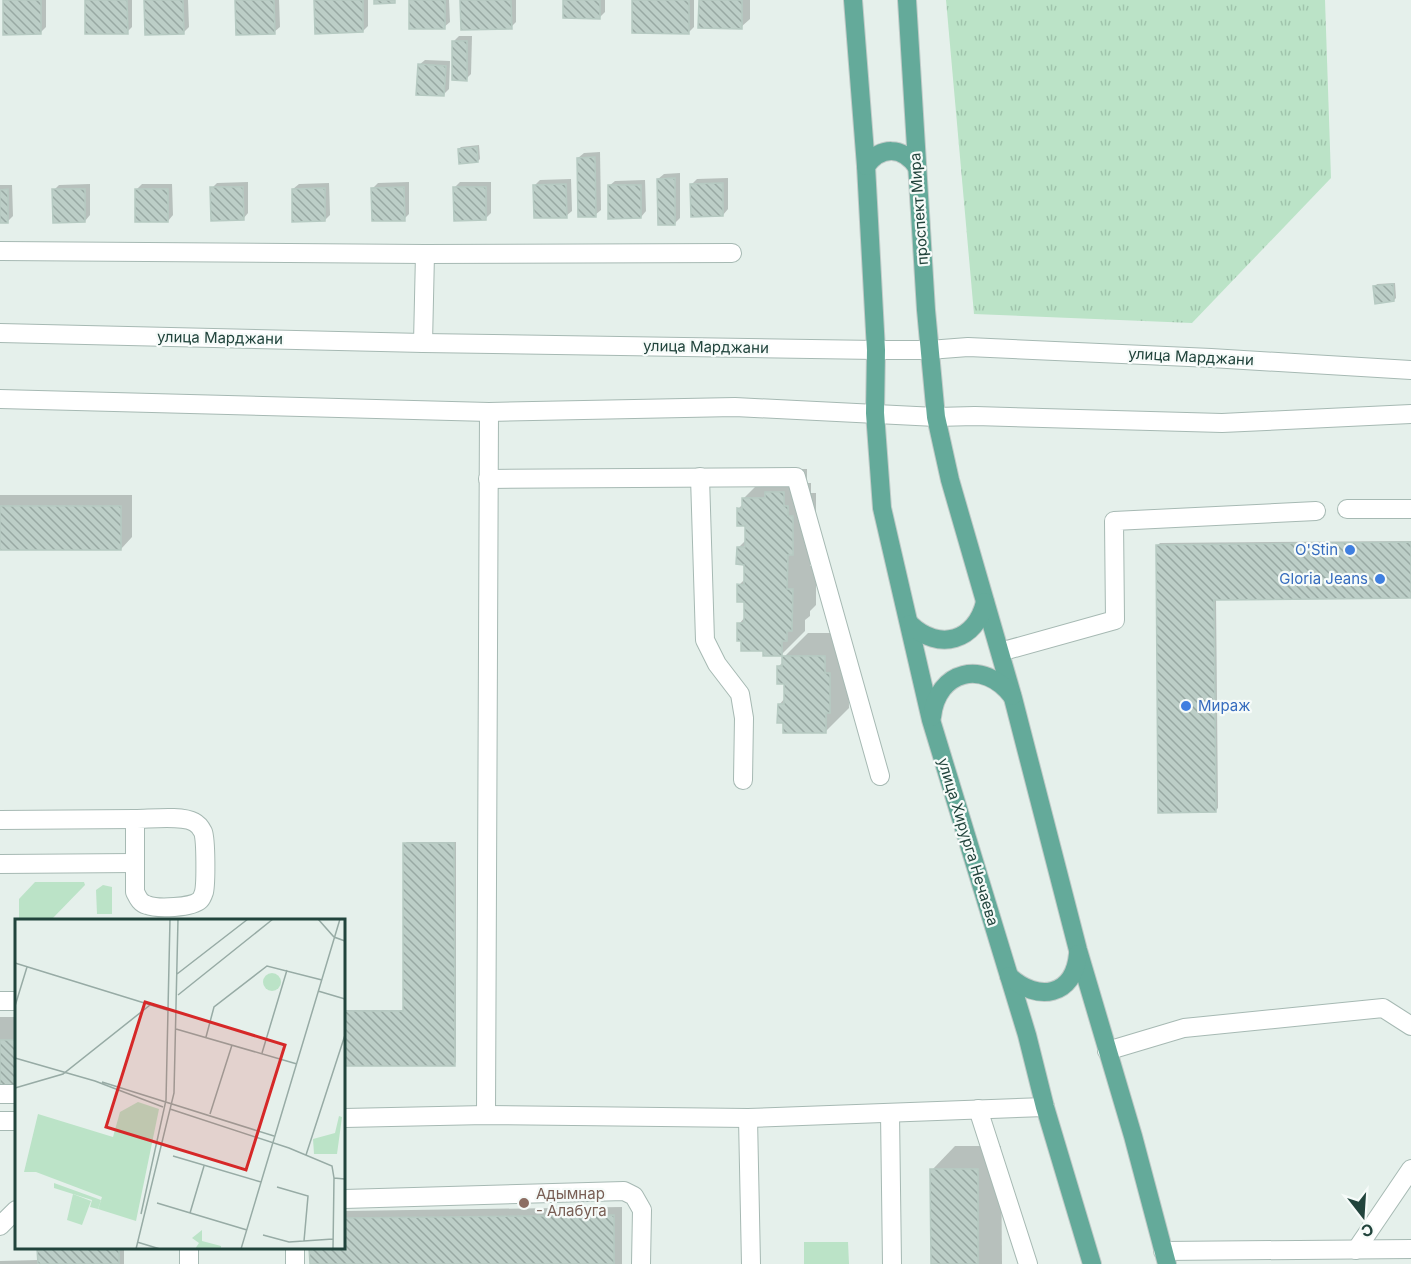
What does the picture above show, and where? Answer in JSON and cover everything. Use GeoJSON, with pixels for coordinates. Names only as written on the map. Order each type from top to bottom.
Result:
{"type":"FeatureCollection","features":[{"type":"Feature","properties":{"kind":"main road"},"geometry":{"type":"LineString","coordinates":[[853,0],[866,166],[876,350],[875,413]]}},
{"type":"Feature","properties":{"kind":"main road","name":"проспект Мира"},"geometry":{"type":"LineString","coordinates":[[907,0],[929,350],[936,417]]}},
{"type":"Feature","properties":{"kind":"main road"},"geometry":{"type":"LineString","coordinates":[[866,166],[877,155],[892,151],[906,155],[917,167]]}},
{"type":"Feature","properties":{"kind":"main road","name":"улица Хирурга Нечаева"},"geometry":{"type":"LineString","coordinates":[[875,413],[882,508],[932,720],[1092,1264]]}},
{"type":"Feature","properties":{"kind":"main road"},"geometry":{"type":"LineString","coordinates":[[936,417],[950,480],[1013,698],[1078,950],[1133,1136],[1165,1257]]}},
{"type":"Feature","properties":{"kind":"main road"},"geometry":{"type":"LineString","coordinates":[[910,624],[919,633],[930,638],[943,640],[955,638],[976,625],[985,602]]}},
{"type":"Feature","properties":{"kind":"main road"},"geometry":{"type":"LineString","coordinates":[[932,720],[933,703],[942,688],[955,678],[971,674],[988,676],[1003,684],[1013,698]]}},
{"type":"Feature","properties":{"kind":"main road"},"geometry":{"type":"LineString","coordinates":[[1009,976],[1021,987],[1037,993],[1054,990],[1068,981],[1076,967],[1078,950]]}},
{"type":"Feature","properties":{"kind":"street"},"geometry":{"type":"LineString","coordinates":[[0,251],[425,254],[732,253]]}},
{"type":"Feature","properties":{"kind":"street"},"geometry":{"type":"LineString","coordinates":[[423,343],[425,254]]}},
{"type":"Feature","properties":{"kind":"street","name":"улица Марджани"},"geometry":{"type":"LineString","coordinates":[[0,333],[876,350],[968,347],[1199,357],[1411,370]]}},
{"type":"Feature","properties":{"kind":"street"},"geometry":{"type":"LineString","coordinates":[[0,399],[489,412],[735,407],[936,417],[975,416],[1222,423],[1411,414]]}},
{"type":"Feature","properties":{"kind":"street"},"geometry":{"type":"LineString","coordinates":[[486,1115],[489,412]]}},
{"type":"Feature","properties":{"kind":"street"},"geometry":{"type":"LineString","coordinates":[[700,477],[705,640],[717,664],[740,694],[744,718],[743,780]]}},
{"type":"Feature","properties":{"kind":"street"},"geometry":{"type":"LineString","coordinates":[[488,479],[796,477],[880,776]]}},
{"type":"Feature","properties":{"kind":"street"},"geometry":{"type":"LineString","coordinates":[[1347,509],[1411,509]]}},
{"type":"Feature","properties":{"kind":"street"},"geometry":{"type":"LineString","coordinates":[[1000,652],[1115,620],[1114,521],[1316,510]]}},
{"type":"Feature","properties":{"kind":"street"},"geometry":{"type":"LineString","coordinates":[[0,820],[135,819],[184,819],[194,821],[202,831],[204,892],[199,901],[185,913],[152,907],[141,902],[135,892],[135,819]]}},
{"type":"Feature","properties":{"kind":"street"},"geometry":{"type":"LineString","coordinates":[[0,864],[135,863]]}},
{"type":"Feature","properties":{"kind":"street"},"geometry":{"type":"LineString","coordinates":[[1107,1051],[1184,1028],[1383,1008],[1411,1026]]}},
{"type":"Feature","properties":{"kind":"street"},"geometry":{"type":"LineString","coordinates":[[345,1118],[486,1115],[748,1118],[1045,1107]]}},
{"type":"Feature","properties":{"kind":"street"},"geometry":{"type":"LineString","coordinates":[[978,1109],[1028,1264]]}},
{"type":"Feature","properties":{"kind":"street"},"geometry":{"type":"LineString","coordinates":[[890,1113],[892,1264]]}},
{"type":"Feature","properties":{"kind":"street"},"geometry":{"type":"LineString","coordinates":[[748,1118],[751,1264]]}},
{"type":"Feature","properties":{"kind":"street"},"geometry":{"type":"LineString","coordinates":[[0,1120],[15,1121]]}},
{"type":"Feature","properties":{"kind":"street"},"geometry":{"type":"LineString","coordinates":[[1356,1250],[1411,1169]]}},
{"type":"Feature","properties":{"kind":"street"},"geometry":{"type":"LineString","coordinates":[[345,1199],[624,1191],[634,1196],[642,1210],[641,1264]]}},
{"type":"Feature","properties":{"kind":"street"},"geometry":{"type":"LineString","coordinates":[[0,1226],[15,1211]]}},
{"type":"Feature","properties":{"kind":"street"},"geometry":{"type":"LineString","coordinates":[[1165,1257],[1411,1249]]}},
{"type":"Feature","properties":{"kind":"green space"},"geometry":{"type":"Polygon","coordinates":[[[946,0],[1325,0],[1331,178],[1192,323],[974,314],[946,0]]]}},
{"type":"Feature","properties":{"kind":"green space"},"geometry":{"type":"Polygon","coordinates":[[[35,882],[84,882],[85,885],[52,919],[19,919],[19,899],[35,882]]]}},
{"type":"Feature","properties":{"kind":"green space"},"geometry":{"type":"Polygon","coordinates":[[[103,885],[112,887],[112,914],[97,914],[96,890],[103,885]]]}},
{"type":"Feature","properties":{"kind":"green space"},"geometry":{"type":"Polygon","coordinates":[[[804,1242],[848,1242],[849,1264],[804,1264],[804,1242]]]}},
{"type":"Feature","properties":{"kind":"building"},"geometry":{"type":"Polygon","coordinates":[[[3,0],[41,0],[41,34],[3,35],[3,0]]]}},
{"type":"Feature","properties":{"kind":"building"},"geometry":{"type":"Polygon","coordinates":[[[85,0],[127,0],[128,34],[85,34],[85,0]]]}},
{"type":"Feature","properties":{"kind":"building"},"geometry":{"type":"Polygon","coordinates":[[[144,0],[183,0],[184,34],[145,35],[144,0]]]}},
{"type":"Feature","properties":{"kind":"building"},"geometry":{"type":"Polygon","coordinates":[[[235,0],[274,0],[275,34],[236,35],[235,0]]]}},
{"type":"Feature","properties":{"kind":"building"},"geometry":{"type":"Polygon","coordinates":[[[314,0],[363,0],[363,32],[315,34],[314,0]]]}},
{"type":"Feature","properties":{"kind":"building"},"geometry":{"type":"Polygon","coordinates":[[[374,0],[395,0],[395,3],[374,4],[374,0]]]}},
{"type":"Feature","properties":{"kind":"building"},"geometry":{"type":"Polygon","coordinates":[[[409,0],[445,0],[445,29],[409,29],[409,0]]]}},
{"type":"Feature","properties":{"kind":"building"},"geometry":{"type":"Polygon","coordinates":[[[460,0],[511,0],[512,29],[461,30],[460,0]]]}},
{"type":"Feature","properties":{"kind":"building"},"geometry":{"type":"Polygon","coordinates":[[[563,0],[600,0],[600,19],[563,18],[563,0]]]}},
{"type":"Feature","properties":{"kind":"building"},"geometry":{"type":"Polygon","coordinates":[[[632,0],[689,0],[689,34],[632,33],[632,0]]]}},
{"type":"Feature","properties":{"kind":"building"},"geometry":{"type":"Polygon","coordinates":[[[699,0],[742,0],[742,29],[698,28],[699,0]]]}},
{"type":"Feature","properties":{"kind":"building"},"geometry":{"type":"Polygon","coordinates":[[[452,41],[467,41],[467,81],[452,80],[452,41]]]}},
{"type":"Feature","properties":{"kind":"building"},"geometry":{"type":"Polygon","coordinates":[[[418,64],[446,66],[444,96],[416,95],[418,64]]]}},
{"type":"Feature","properties":{"kind":"building"},"geometry":{"type":"Polygon","coordinates":[[[477,147],[478,162],[459,164],[458,149],[477,147]]]}},
{"type":"Feature","properties":{"kind":"building"},"geometry":{"type":"Polygon","coordinates":[[[595,157],[596,217],[578,217],[577,158],[595,157]]]}},
{"type":"Feature","properties":{"kind":"building"},"geometry":{"type":"Polygon","coordinates":[[[675,178],[675,225],[658,225],[657,179],[675,178]]]}},
{"type":"Feature","properties":{"kind":"building"},"geometry":{"type":"Polygon","coordinates":[[[723,183],[723,216],[691,217],[690,184],[723,183]]]}},
{"type":"Feature","properties":{"kind":"building"},"geometry":{"type":"Polygon","coordinates":[[[566,184],[567,218],[534,218],[533,185],[566,184]]]}},
{"type":"Feature","properties":{"kind":"building"},"geometry":{"type":"Polygon","coordinates":[[[608,185],[641,185],[641,218],[608,219],[608,185]]]}},
{"type":"Feature","properties":{"kind":"building"},"geometry":{"type":"Polygon","coordinates":[[[210,187],[243,187],[244,220],[211,221],[210,187]]]}},
{"type":"Feature","properties":{"kind":"building"},"geometry":{"type":"Polygon","coordinates":[[[404,187],[405,221],[372,221],[371,188],[404,187]]]}},
{"type":"Feature","properties":{"kind":"building"},"geometry":{"type":"Polygon","coordinates":[[[453,187],[486,187],[486,220],[454,221],[453,187]]]}},
{"type":"Feature","properties":{"kind":"building"},"geometry":{"type":"Polygon","coordinates":[[[325,188],[325,221],[292,222],[292,189],[325,188]]]}},
{"type":"Feature","properties":{"kind":"building"},"geometry":{"type":"Polygon","coordinates":[[[8,189],[8,223],[0,223],[0,190],[8,189]]]}},
{"type":"Feature","properties":{"kind":"building"},"geometry":{"type":"Polygon","coordinates":[[[52,189],[85,189],[85,222],[53,223],[52,189]]]}},
{"type":"Feature","properties":{"kind":"building"},"geometry":{"type":"Polygon","coordinates":[[[135,189],[168,189],[168,222],[135,222],[135,189]]]}},
{"type":"Feature","properties":{"kind":"building"},"geometry":{"type":"Polygon","coordinates":[[[1393,284],[1394,301],[1375,304],[1373,286],[1393,284]]]}},
{"type":"Feature","properties":{"kind":"building"},"geometry":{"type":"Polygon","coordinates":[[[765,492],[784,492],[784,506],[788,506],[788,516],[793,516],[793,555],[788,555],[787,589],[793,589],[792,631],[787,631],[787,641],[782,641],[782,656],[763,656],[763,651],[741,651],[741,641],[737,641],[737,623],[744,623],[744,602],[737,602],[737,584],[744,585],[744,565],[736,564],[737,547],[745,547],[745,526],[737,526],[737,508],[742,509],[742,498],[765,498],[765,492]]]}},
{"type":"Feature","properties":{"kind":"building"},"geometry":{"type":"Polygon","coordinates":[[[0,506],[121,506],[121,550],[0,550],[0,506]]]}},
{"type":"Feature","properties":{"kind":"building","name":"Мираж"},"geometry":{"type":"Polygon","coordinates":[[[1411,542],[1411,598],[1214,600],[1216,812],[1158,813],[1156,545],[1411,542]]]}},
{"type":"Feature","properties":{"kind":"building"},"geometry":{"type":"Polygon","coordinates":[[[782,656],[825,656],[825,673],[830,673],[830,713],[826,713],[826,733],[783,733],[783,723],[777,723],[778,704],[784,704],[784,684],[777,684],[777,666],[782,666],[782,656]]]}},
{"type":"Feature","properties":{"kind":"building"},"geometry":{"type":"Polygon","coordinates":[[[403,843],[454,843],[455,1066],[345,1066],[345,1011],[403,1011],[403,843]]]}},
{"type":"Feature","properties":{"kind":"building"},"geometry":{"type":"Polygon","coordinates":[[[0,1040],[15,1040],[15,1085],[0,1085],[0,1040]]]}},
{"type":"Feature","properties":{"kind":"building"},"geometry":{"type":"Polygon","coordinates":[[[930,1169],[978,1169],[978,1264],[931,1264],[930,1169]]]}},
{"type":"Feature","properties":{"kind":"building"},"geometry":{"type":"Polygon","coordinates":[[[614,1215],[614,1264],[310,1264],[309,1249],[345,1249],[345,1218],[614,1215]]]}},
{"type":"Feature","properties":{"kind":"building"},"geometry":{"type":"Polygon","coordinates":[[[37,1249],[119,1249],[119,1264],[38,1264],[37,1249]]]}},
{"type":"Feature","properties":{"kind":"place","name":"O'Stin"},"geometry":{"type":"Point","coordinates":[1350,550]}},
{"type":"Feature","properties":{"kind":"place","name":"Gloria Jeans"},"geometry":{"type":"Point","coordinates":[1380,579]}},
{"type":"Feature","properties":{"kind":"place","name":"Мираж"},"geometry":{"type":"Point","coordinates":[1186,706]}},
{"type":"Feature","properties":{"kind":"place","name":"Адымнар - Алабуга"},"geometry":{"type":"Point","coordinates":[524,1203]}}]}
